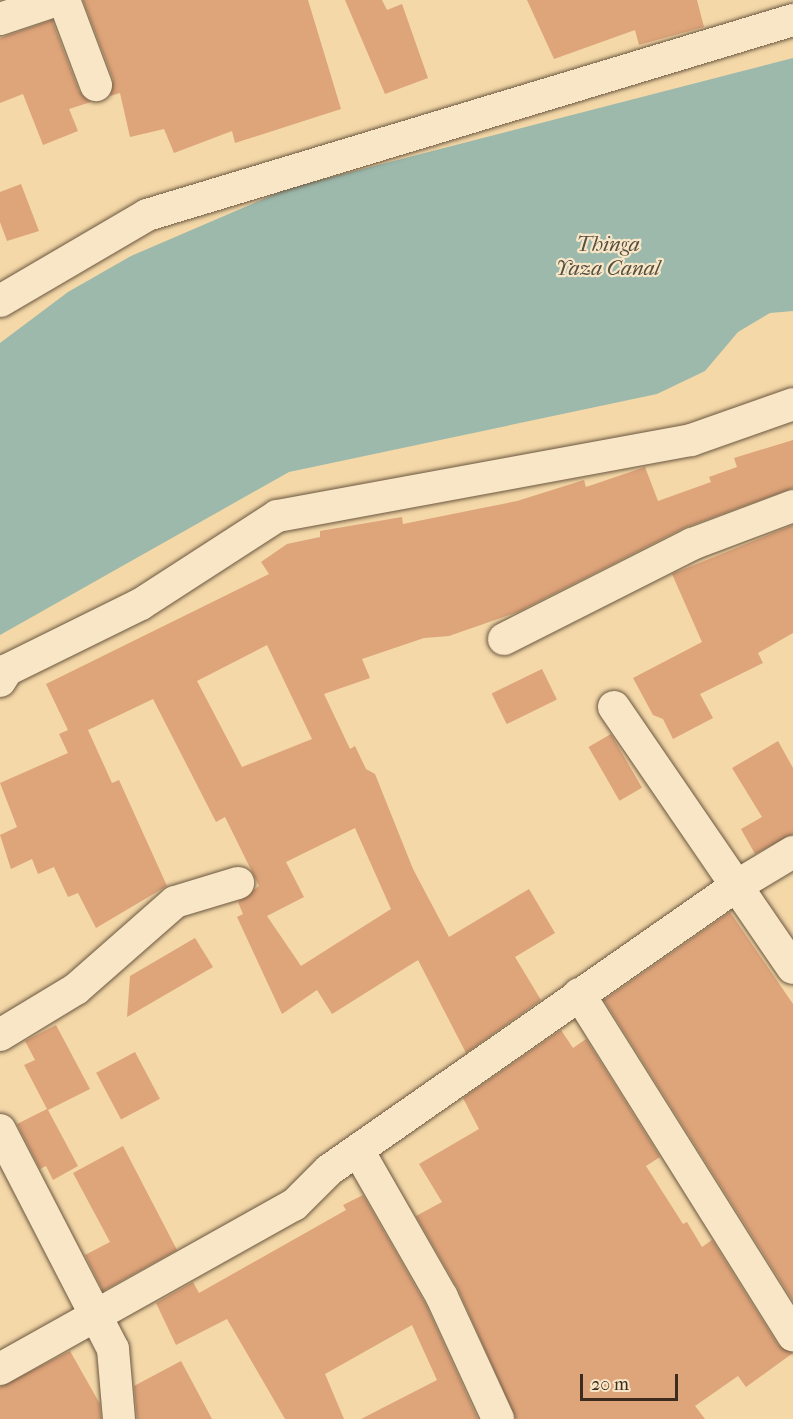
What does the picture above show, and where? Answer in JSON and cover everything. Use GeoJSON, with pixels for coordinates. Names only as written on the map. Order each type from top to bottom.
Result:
{"type":"FeatureCollection","features":[{"type":"Feature","properties":{"kind":"street"},"geometry":{"type":"LineString","coordinates":[[0,19],[57,0]]}},
{"type":"Feature","properties":{"kind":"street"},"geometry":{"type":"LineString","coordinates":[[64,0],[96,85]]}},
{"type":"Feature","properties":{"kind":"street"},"geometry":{"type":"LineString","coordinates":[[0,301],[147,215],[793,20]]}},
{"type":"Feature","properties":{"kind":"street"},"geometry":{"type":"LineString","coordinates":[[0,681],[7,670],[141,603],[277,516],[691,440],[793,404]]}},
{"type":"Feature","properties":{"kind":"street"},"geometry":{"type":"LineString","coordinates":[[504,639],[692,544],[793,506]]}},
{"type":"Feature","properties":{"kind":"street"},"geometry":{"type":"LineString","coordinates":[[614,707],[734,888],[793,968]]}},
{"type":"Feature","properties":{"kind":"street"},"geometry":{"type":"LineString","coordinates":[[0,1369],[98,1317],[139,1289],[294,1205],[328,1170],[359,1152],[579,994],[734,888],[793,852]]}},
{"type":"Feature","properties":{"kind":"street"},"geometry":{"type":"LineString","coordinates":[[0,1035],[76,989],[175,902],[238,883]]}},
{"type":"Feature","properties":{"kind":"street"},"geometry":{"type":"LineString","coordinates":[[579,994],[793,1335]]}},
{"type":"Feature","properties":{"kind":"street"},"geometry":{"type":"LineString","coordinates":[[0,1130],[113,1349],[119,1419]]}},
{"type":"Feature","properties":{"kind":"street"},"geometry":{"type":"LineString","coordinates":[[359,1152],[442,1297],[498,1419]]}},
{"type":"Feature","properties":{"kind":"water","name":"Thinga Yaza Canal"},"geometry":{"type":"Polygon","coordinates":[[[793,58],[793,311],[770,313],[738,332],[705,371],[657,394],[289,472],[0,635],[0,343],[68,292],[131,256],[289,188],[793,58]]]}},
{"type":"Feature","properties":{"kind":"building"},"geometry":{"type":"Polygon","coordinates":[[[83,0],[308,0],[341,109],[235,143],[232,131],[174,153],[164,129],[130,137],[120,93],[110,96],[113,79],[83,0]]]}},
{"type":"Feature","properties":{"kind":"building"},"geometry":{"type":"Polygon","coordinates":[[[345,0],[382,0],[387,10],[402,4],[428,78],[385,94],[345,0]]]}},
{"type":"Feature","properties":{"kind":"building"},"geometry":{"type":"Polygon","coordinates":[[[527,0],[697,0],[704,27],[639,45],[635,30],[554,59],[527,0]]]}},
{"type":"Feature","properties":{"kind":"building"},"geometry":{"type":"Polygon","coordinates":[[[52,20],[79,91],[91,102],[69,109],[78,131],[43,145],[23,94],[0,103],[0,38],[52,20]]]}},
{"type":"Feature","properties":{"kind":"building"},"geometry":{"type":"Polygon","coordinates":[[[21,184],[39,231],[7,241],[0,222],[0,192],[21,184]]]}},
{"type":"Feature","properties":{"kind":"building"},"geometry":{"type":"Polygon","coordinates":[[[793,440],[793,488],[684,528],[518,612],[449,636],[424,638],[362,659],[370,678],[324,694],[350,749],[355,746],[366,769],[375,774],[413,869],[449,937],[529,889],[555,933],[515,957],[541,1000],[466,1053],[418,960],[332,1014],[317,990],[282,1014],[237,917],[243,914],[238,902],[259,886],[225,817],[216,822],[153,699],[88,730],[112,783],[119,780],[167,886],[96,928],[78,893],[68,897],[54,867],[38,874],[32,859],[11,869],[0,835],[17,827],[0,783],[68,753],[59,734],[68,730],[46,684],[269,574],[261,562],[287,544],[320,537],[320,531],[402,517],[403,524],[517,501],[584,480],[586,487],[645,467],[658,501],[711,482],[709,477],[737,467],[734,458],[793,440]],[[267,645],[197,681],[242,767],[312,739],[267,645]],[[355,828],[286,862],[304,897],[267,916],[301,966],[391,909],[355,828]]]}},
{"type":"Feature","properties":{"kind":"building"},"geometry":{"type":"Polygon","coordinates":[[[793,525],[793,633],[758,653],[763,663],[700,694],[713,718],[673,739],[663,719],[653,715],[633,678],[702,642],[672,574],[793,525]]]}},
{"type":"Feature","properties":{"kind":"building"},"geometry":{"type":"Polygon","coordinates":[[[542,669],[557,700],[507,724],[492,694],[542,669]]]}},
{"type":"Feature","properties":{"kind":"building"},"geometry":{"type":"Polygon","coordinates":[[[611,734],[642,788],[619,801],[588,747],[611,734]]]}},
{"type":"Feature","properties":{"kind":"building"},"geometry":{"type":"Polygon","coordinates":[[[778,741],[793,768],[793,834],[755,854],[741,829],[762,817],[732,768],[778,741]]]}},
{"type":"Feature","properties":{"kind":"building"},"geometry":{"type":"Polygon","coordinates":[[[730,912],[793,1004],[793,1301],[604,1000],[730,912]]]}},
{"type":"Feature","properties":{"kind":"building"},"geometry":{"type":"Polygon","coordinates":[[[195,938],[213,967],[127,1017],[130,976],[195,938]]]}},
{"type":"Feature","properties":{"kind":"building"},"geometry":{"type":"Polygon","coordinates":[[[56,1025],[90,1089],[48,1110],[78,1166],[53,1180],[46,1166],[40,1169],[17,1124],[47,1109],[24,1065],[35,1060],[25,1041],[56,1025]]]}},
{"type":"Feature","properties":{"kind":"building"},"geometry":{"type":"Polygon","coordinates":[[[561,1030],[573,1048],[586,1039],[660,1157],[646,1166],[683,1224],[687,1222],[702,1247],[712,1240],[778,1345],[793,1353],[746,1387],[738,1376],[695,1406],[705,1419],[516,1419],[458,1289],[416,1216],[442,1202],[419,1164],[479,1129],[463,1098],[561,1030]]]}},
{"type":"Feature","properties":{"kind":"building"},"geometry":{"type":"Polygon","coordinates":[[[135,1052],[160,1099],[121,1119],[96,1073],[135,1052]]]}},
{"type":"Feature","properties":{"kind":"building"},"geometry":{"type":"Polygon","coordinates":[[[123,1146],[177,1250],[103,1291],[85,1255],[110,1242],[73,1173],[123,1146]]]}},
{"type":"Feature","properties":{"kind":"building"},"geometry":{"type":"Polygon","coordinates":[[[363,1195],[426,1305],[478,1419],[361,1419],[437,1380],[412,1325],[325,1374],[344,1419],[285,1419],[227,1319],[176,1345],[156,1303],[193,1282],[199,1293],[346,1210],[343,1205],[363,1195]]]}},
{"type":"Feature","properties":{"kind":"building"},"geometry":{"type":"Polygon","coordinates":[[[70,1351],[100,1404],[101,1419],[0,1419],[0,1387],[70,1351]]]}},
{"type":"Feature","properties":{"kind":"building"},"geometry":{"type":"Polygon","coordinates":[[[181,1361],[212,1419],[137,1419],[134,1386],[181,1361]]]}}]}
